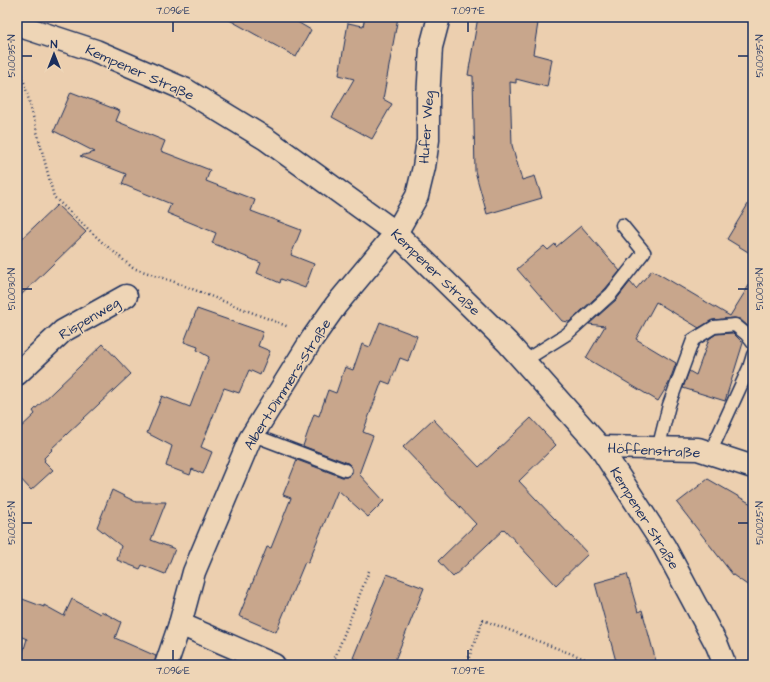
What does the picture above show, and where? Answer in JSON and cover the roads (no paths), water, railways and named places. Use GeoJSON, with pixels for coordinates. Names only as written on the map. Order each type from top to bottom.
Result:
{"type":"FeatureCollection","features":[{"type":"Feature","properties":{"kind":"street","name":"Hufer Weg"},"geometry":{"type":"LineString","coordinates":[[396,233],[417,196],[424,167],[428,140],[428,98],[431,47],[439,17]]}},
{"type":"Feature","properties":{"kind":"street","name":"Kempener Straße"},"geometry":{"type":"LineString","coordinates":[[17,25],[96,51],[184,89],[266,139],[396,233],[507,342],[600,447],[664,546],[717,646],[725,665]]}},
{"type":"Feature","properties":{"kind":"street","name":"Albert-Dimmers-Straße"},"geometry":{"type":"LineString","coordinates":[[166,665],[180,624],[194,572],[252,435],[312,339],[336,305],[396,233]]}},
{"type":"Feature","properties":{"kind":"street","name":"Rispenweg"},"geometry":{"type":"LineString","coordinates":[[17,374],[63,331],[126,296]]}},
{"type":"Feature","properties":{"kind":"street","name":"Höffenstraße"},"geometry":{"type":"LineString","coordinates":[[600,447],[698,449],[753,467]]}},
{"type":"Feature","properties":{"kind":"street"},"geometry":{"type":"LineString","coordinates":[[180,624],[274,665]]}},
{"type":"Feature","properties":{"kind":"lane"},"geometry":{"type":"LineString","coordinates":[[524,362],[567,334],[611,294],[644,252],[622,225]]}},
{"type":"Feature","properties":{"kind":"lane"},"geometry":{"type":"LineString","coordinates":[[658,449],[669,405],[693,340],[714,327],[735,325],[746,334],[753,343]]}},
{"type":"Feature","properties":{"kind":"lane"},"geometry":{"type":"LineString","coordinates":[[710,454],[733,400],[749,368],[753,355]]}},
{"type":"Feature","properties":{"kind":"lane"},"geometry":{"type":"LineString","coordinates":[[252,435],[345,470]]}}]}
